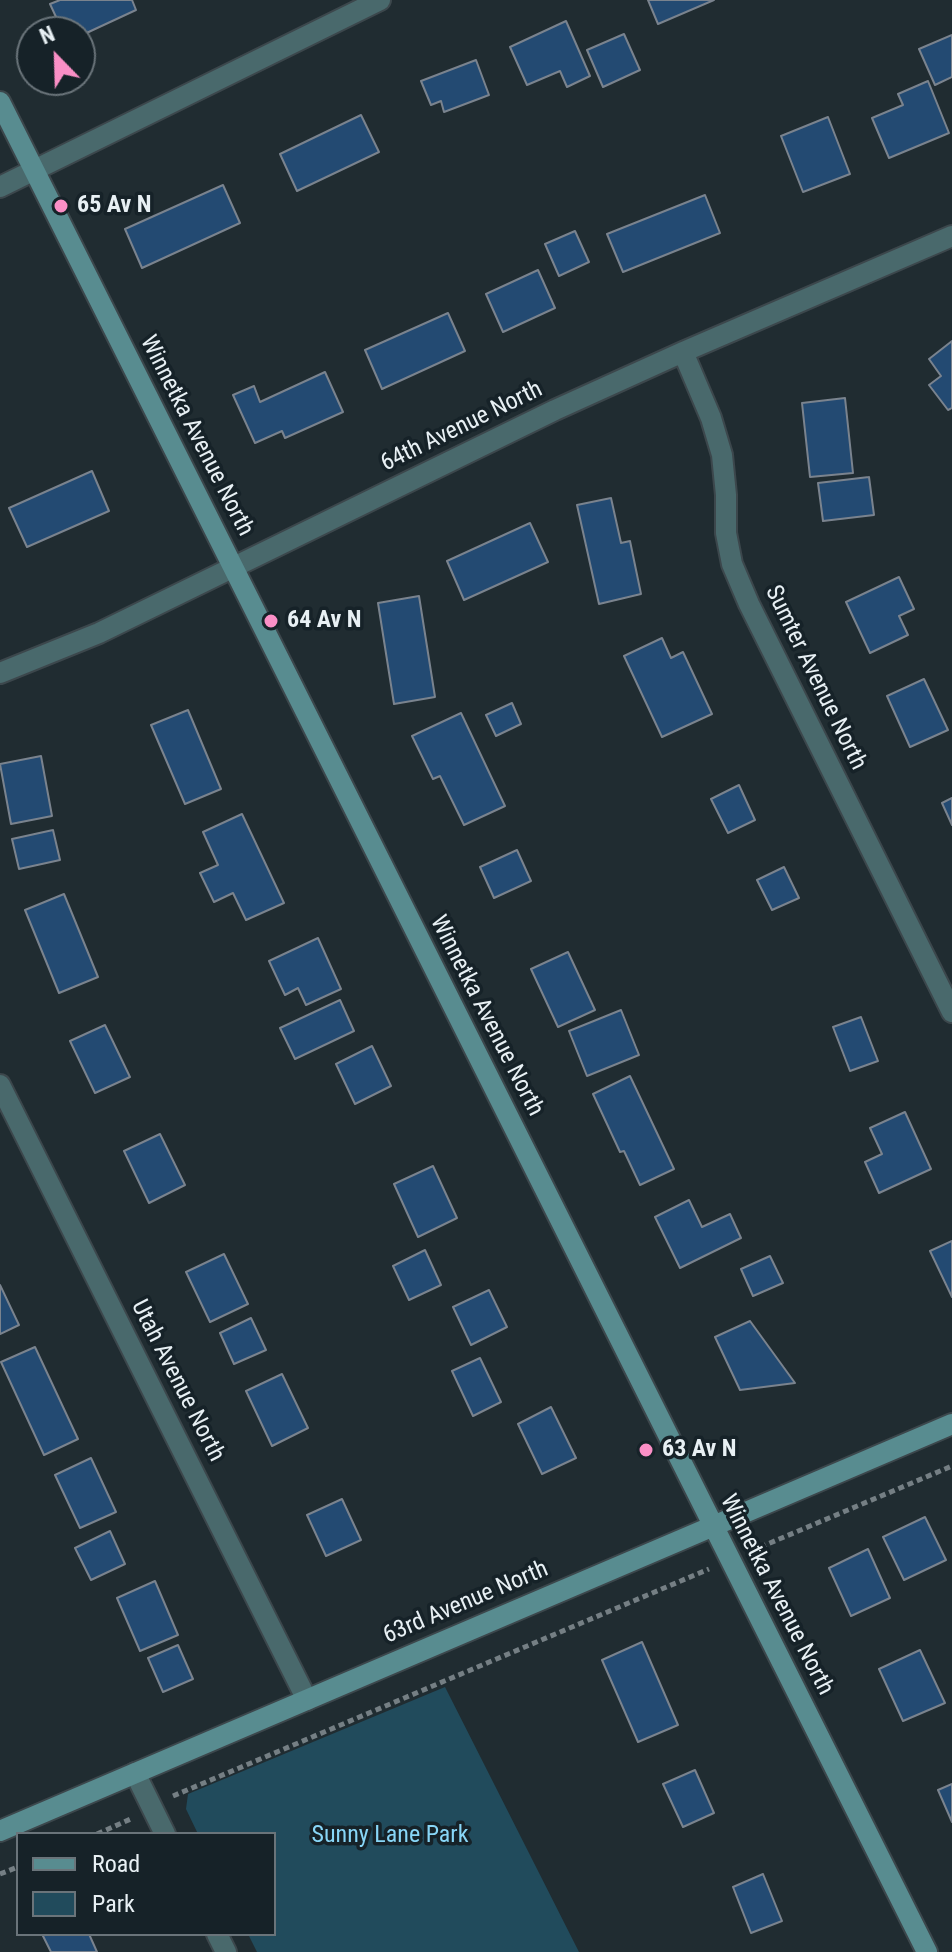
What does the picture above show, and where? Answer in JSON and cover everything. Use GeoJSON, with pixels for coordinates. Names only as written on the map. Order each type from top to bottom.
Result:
{"type":"FeatureCollection","features":[{"type":"Feature","properties":{"kind":"street"},"geometry":{"type":"LineString","coordinates":[[0,187],[380,0]]}},
{"type":"Feature","properties":{"kind":"street","name":"Winnetka Avenue North"},"geometry":{"type":"LineString","coordinates":[[0,102],[927,1952]]}},
{"type":"Feature","properties":{"kind":"street","name":"64th Avenue North"},"geometry":{"type":"LineString","coordinates":[[0,673],[99,633],[555,410],[952,236]]}},
{"type":"Feature","properties":{"kind":"street","name":"Sumter Avenue North"},"geometry":{"type":"LineString","coordinates":[[683,352],[711,418],[722,455],[726,533],[732,564],[952,1012]]}},
{"type":"Feature","properties":{"kind":"street","name":"Utah Avenue North"},"geometry":{"type":"LineString","coordinates":[[0,1085],[307,1700]]}},
{"type":"Feature","properties":{"kind":"street","name":"63rd Avenue North"},"geometry":{"type":"LineString","coordinates":[[0,1831],[952,1424]]}},
{"type":"Feature","properties":{"kind":"street"},"geometry":{"type":"LineString","coordinates":[[135,1773],[164,1832]]}},
{"type":"Feature","properties":{"kind":"path"},"geometry":{"type":"LineString","coordinates":[[102,1832],[203,1782],[952,1466]]}},
{"type":"Feature","properties":{"kind":"green space","name":"Sunny Lane Park"},"geometry":{"type":"Polygon","coordinates":[[[445,1687],[579,1952],[257,1952],[249,1936],[276,1936],[276,1832],[197,1832],[186,1809],[188,1794],[445,1687]]]}},
{"type":"Feature","properties":{"kind":"building"},"geometry":{"type":"Polygon","coordinates":[[[60,0],[132,0],[136,10],[96,29],[96,16],[56,16],[50,4],[60,0]]]}},
{"type":"Feature","properties":{"kind":"building"},"geometry":{"type":"Polygon","coordinates":[[[648,0],[714,0],[658,24],[648,0]]]}},
{"type":"Feature","properties":{"kind":"building"},"geometry":{"type":"Polygon","coordinates":[[[566,21],[590,76],[567,87],[560,71],[527,85],[510,47],[566,21]]]}},
{"type":"Feature","properties":{"kind":"building"},"geometry":{"type":"Polygon","coordinates":[[[624,34],[640,70],[603,87],[587,50],[624,34]]]}},
{"type":"Feature","properties":{"kind":"building"},"geometry":{"type":"Polygon","coordinates":[[[952,35],[952,77],[935,85],[919,49],[952,35]]]}},
{"type":"Feature","properties":{"kind":"building"},"geometry":{"type":"Polygon","coordinates":[[[476,60],[489,95],[444,112],[441,101],[431,105],[421,81],[476,60]]]}},
{"type":"Feature","properties":{"kind":"building"},"geometry":{"type":"Polygon","coordinates":[[[928,81],[949,133],[889,158],[872,118],[903,105],[898,94],[928,81]]]}},
{"type":"Feature","properties":{"kind":"building"},"geometry":{"type":"Polygon","coordinates":[[[361,115],[379,152],[297,191],[280,154],[361,115]]]}},
{"type":"Feature","properties":{"kind":"building"},"geometry":{"type":"Polygon","coordinates":[[[828,117],[850,174],[803,192],[781,136],[828,117]]]}},
{"type":"Feature","properties":{"kind":"building"},"geometry":{"type":"Polygon","coordinates":[[[223,185],[240,223],[142,268],[125,229],[223,185]]]}},
{"type":"Feature","properties":{"kind":"building"},"geometry":{"type":"Polygon","coordinates":[[[705,195],[720,233],[623,272],[607,234],[705,195]]]}},
{"type":"Feature","properties":{"kind":"building"},"geometry":{"type":"Polygon","coordinates":[[[575,231],[589,262],[559,276],[545,244],[575,231]]]}},
{"type":"Feature","properties":{"kind":"building"},"geometry":{"type":"Polygon","coordinates":[[[538,270],[555,308],[503,332],[486,294],[538,270]]]}},
{"type":"Feature","properties":{"kind":"building"},"geometry":{"type":"Polygon","coordinates":[[[448,313],[465,351],[382,389],[365,350],[448,313]]]}},
{"type":"Feature","properties":{"kind":"building"},"geometry":{"type":"Polygon","coordinates":[[[952,341],[952,408],[948,410],[929,385],[941,376],[929,359],[952,341]]]}},
{"type":"Feature","properties":{"kind":"building"},"geometry":{"type":"Polygon","coordinates":[[[325,372],[343,412],[285,438],[282,431],[255,443],[233,395],[254,386],[260,402],[325,372]]]}},
{"type":"Feature","properties":{"kind":"building"},"geometry":{"type":"Polygon","coordinates":[[[845,398],[853,473],[810,477],[802,403],[845,398]]]}},
{"type":"Feature","properties":{"kind":"building"},"geometry":{"type":"Polygon","coordinates":[[[92,471],[109,511],[27,547],[9,508],[92,471]]]}},
{"type":"Feature","properties":{"kind":"building"},"geometry":{"type":"Polygon","coordinates":[[[869,477],[874,515],[823,521],[818,483],[869,477]]]}},
{"type":"Feature","properties":{"kind":"building"},"geometry":{"type":"Polygon","coordinates":[[[611,498],[621,543],[630,541],[641,594],[599,604],[577,505],[611,498]]]}},
{"type":"Feature","properties":{"kind":"building"},"geometry":{"type":"Polygon","coordinates":[[[530,523],[548,562],[464,600],[447,561],[530,523]]]}},
{"type":"Feature","properties":{"kind":"building"},"geometry":{"type":"Polygon","coordinates":[[[899,577],[914,609],[899,616],[908,635],[870,653],[846,602],[899,577]]]}},
{"type":"Feature","properties":{"kind":"building"},"geometry":{"type":"Polygon","coordinates":[[[419,596],[435,697],[394,704],[378,603],[419,596]]]}},
{"type":"Feature","properties":{"kind":"building"},"geometry":{"type":"Polygon","coordinates":[[[662,638],[671,658],[683,652],[712,714],[662,737],[624,656],[662,638]]]}},
{"type":"Feature","properties":{"kind":"building"},"geometry":{"type":"Polygon","coordinates":[[[924,679],[948,730],[910,747],[887,696],[924,679]]]}},
{"type":"Feature","properties":{"kind":"building"},"geometry":{"type":"Polygon","coordinates":[[[512,703],[521,724],[496,736],[486,715],[512,703]]]}},
{"type":"Feature","properties":{"kind":"building"},"geometry":{"type":"Polygon","coordinates":[[[188,710],[221,789],[185,804],[151,725],[188,710]]]}},
{"type":"Feature","properties":{"kind":"building"},"geometry":{"type":"Polygon","coordinates":[[[461,713],[505,806],[464,825],[440,776],[433,779],[412,736],[461,713]]]}},
{"type":"Feature","properties":{"kind":"building"},"geometry":{"type":"Polygon","coordinates":[[[41,756],[52,816],[11,824],[0,764],[41,756]]]}},
{"type":"Feature","properties":{"kind":"building"},"geometry":{"type":"Polygon","coordinates":[[[739,785],[755,820],[728,833],[711,799],[739,785]]]}},
{"type":"Feature","properties":{"kind":"building"},"geometry":{"type":"Polygon","coordinates":[[[952,798],[952,825],[942,803],[952,798]]]}},
{"type":"Feature","properties":{"kind":"building"},"geometry":{"type":"Polygon","coordinates":[[[242,814],[284,903],[246,920],[233,893],[214,902],[200,873],[218,865],[203,832],[242,814]]]}},
{"type":"Feature","properties":{"kind":"building"},"geometry":{"type":"Polygon","coordinates":[[[53,830],[60,860],[19,869],[12,839],[53,830]]]}},
{"type":"Feature","properties":{"kind":"building"},"geometry":{"type":"Polygon","coordinates":[[[517,850],[531,881],[494,898],[480,867],[517,850]]]}},
{"type":"Feature","properties":{"kind":"building"},"geometry":{"type":"Polygon","coordinates":[[[784,867],[799,898],[772,910],[757,880],[784,867]]]}},
{"type":"Feature","properties":{"kind":"building"},"geometry":{"type":"Polygon","coordinates":[[[64,894],[98,977],[59,993],[25,910],[64,894]]]}},
{"type":"Feature","properties":{"kind":"building"},"geometry":{"type":"Polygon","coordinates":[[[318,938],[341,989],[306,1005],[298,988],[285,995],[269,961],[318,938]]]}},
{"type":"Feature","properties":{"kind":"building"},"geometry":{"type":"Polygon","coordinates":[[[568,952],[595,1010],[558,1027],[531,969],[568,952]]]}},
{"type":"Feature","properties":{"kind":"building"},"geometry":{"type":"Polygon","coordinates":[[[340,1000],[354,1031],[295,1059],[280,1028],[340,1000]]]}},
{"type":"Feature","properties":{"kind":"building"},"geometry":{"type":"Polygon","coordinates":[[[621,1010],[639,1055],[587,1076],[569,1031],[621,1010]]]}},
{"type":"Feature","properties":{"kind":"building"},"geometry":{"type":"Polygon","coordinates":[[[861,1017],[878,1061],[850,1071],[833,1027],[861,1017]]]}},
{"type":"Feature","properties":{"kind":"building"},"geometry":{"type":"Polygon","coordinates":[[[105,1025],[130,1077],[95,1093],[70,1041],[105,1025]]]}},
{"type":"Feature","properties":{"kind":"building"},"geometry":{"type":"Polygon","coordinates":[[[372,1046],[391,1086],[355,1104],[336,1064],[372,1046]]]}},
{"type":"Feature","properties":{"kind":"building"},"geometry":{"type":"Polygon","coordinates":[[[630,1076],[674,1169],[640,1185],[624,1151],[620,1152],[593,1094],[630,1076]]]}},
{"type":"Feature","properties":{"kind":"building"},"geometry":{"type":"Polygon","coordinates":[[[905,1112],[931,1169],[879,1193],[865,1162],[882,1154],[870,1128],[905,1112]]]}},
{"type":"Feature","properties":{"kind":"building"},"geometry":{"type":"Polygon","coordinates":[[[160,1134],[185,1185],[149,1203],[124,1151],[160,1134]]]}},
{"type":"Feature","properties":{"kind":"building"},"geometry":{"type":"Polygon","coordinates":[[[433,1166],[457,1218],[418,1237],[394,1184],[433,1166]]]}},
{"type":"Feature","properties":{"kind":"building"},"geometry":{"type":"Polygon","coordinates":[[[689,1200],[702,1227],[730,1214],[741,1238],[680,1268],[655,1217],[689,1200]]]}},
{"type":"Feature","properties":{"kind":"building"},"geometry":{"type":"Polygon","coordinates":[[[952,1241],[952,1297],[930,1251],[952,1241]]]}},
{"type":"Feature","properties":{"kind":"building"},"geometry":{"type":"Polygon","coordinates":[[[425,1250],[441,1285],[409,1300],[393,1266],[425,1250]]]}},
{"type":"Feature","properties":{"kind":"building"},"geometry":{"type":"Polygon","coordinates":[[[224,1254],[248,1304],[210,1322],[186,1272],[224,1254]]]}},
{"type":"Feature","properties":{"kind":"building"},"geometry":{"type":"Polygon","coordinates":[[[770,1256],[783,1283],[753,1296],[741,1269],[770,1256]]]}},
{"type":"Feature","properties":{"kind":"building"},"geometry":{"type":"Polygon","coordinates":[[[0,1285],[19,1325],[0,1334],[0,1285]]]}},
{"type":"Feature","properties":{"kind":"building"},"geometry":{"type":"Polygon","coordinates":[[[489,1290],[507,1327],[471,1345],[453,1307],[489,1290]]]}},
{"type":"Feature","properties":{"kind":"building"},"geometry":{"type":"Polygon","coordinates":[[[251,1318],[266,1350],[234,1364],[220,1333],[251,1318]]]}},
{"type":"Feature","properties":{"kind":"building"},"geometry":{"type":"Polygon","coordinates":[[[750,1321],[795,1383],[740,1390],[715,1337],[750,1321]]]}},
{"type":"Feature","properties":{"kind":"building"},"geometry":{"type":"Polygon","coordinates":[[[35,1347],[78,1439],[44,1455],[1,1362],[35,1347]]]}},
{"type":"Feature","properties":{"kind":"building"},"geometry":{"type":"Polygon","coordinates":[[[480,1358],[501,1402],[473,1416],[452,1371],[480,1358]]]}},
{"type":"Feature","properties":{"kind":"building"},"geometry":{"type":"Polygon","coordinates":[[[282,1374],[308,1428],[272,1446],[246,1391],[282,1374]]]}},
{"type":"Feature","properties":{"kind":"building"},"geometry":{"type":"Polygon","coordinates":[[[551,1407],[576,1458],[542,1474],[518,1424],[551,1407]]]}},
{"type":"Feature","properties":{"kind":"building"},"geometry":{"type":"Polygon","coordinates":[[[91,1458],[116,1512],[80,1528],[55,1475],[91,1458]]]}},
{"type":"Feature","properties":{"kind":"building"},"geometry":{"type":"Polygon","coordinates":[[[342,1499],[361,1540],[326,1556],[307,1515],[342,1499]]]}},
{"type":"Feature","properties":{"kind":"building"},"geometry":{"type":"Polygon","coordinates":[[[925,1517],[946,1560],[904,1580],[883,1537],[925,1517]]]}},
{"type":"Feature","properties":{"kind":"building"},"geometry":{"type":"Polygon","coordinates":[[[110,1531],[125,1564],[91,1580],[75,1548],[110,1531]]]}},
{"type":"Feature","properties":{"kind":"building"},"geometry":{"type":"Polygon","coordinates":[[[868,1549],[890,1598],[851,1616],[829,1568],[868,1549]]]}},
{"type":"Feature","properties":{"kind":"building"},"geometry":{"type":"Polygon","coordinates":[[[155,1581],[178,1635],[140,1651],[117,1598],[155,1581]]]}},
{"type":"Feature","properties":{"kind":"building"},"geometry":{"type":"Polygon","coordinates":[[[642,1642],[678,1725],[638,1742],[602,1660],[642,1642]]]}},
{"type":"Feature","properties":{"kind":"building"},"geometry":{"type":"Polygon","coordinates":[[[178,1645],[193,1679],[163,1692],[148,1658],[178,1645]]]}},
{"type":"Feature","properties":{"kind":"building"},"geometry":{"type":"Polygon","coordinates":[[[920,1650],[945,1703],[903,1721],[879,1669],[920,1650]]]}},
{"type":"Feature","properties":{"kind":"building"},"geometry":{"type":"Polygon","coordinates":[[[695,1770],[714,1813],[683,1827],[663,1784],[695,1770]]]}},
{"type":"Feature","properties":{"kind":"building"},"geometry":{"type":"Polygon","coordinates":[[[952,1784],[952,1822],[938,1790],[952,1784]]]}},
{"type":"Feature","properties":{"kind":"building"},"geometry":{"type":"Polygon","coordinates":[[[763,1874],[782,1921],[751,1933],[733,1887],[763,1874]]]}},
{"type":"Feature","properties":{"kind":"building"},"geometry":{"type":"Polygon","coordinates":[[[43,1936],[90,1936],[97,1952],[51,1952],[43,1936]]]}},
{"type":"Feature","properties":{"kind":"place","name":"65 Av N"},"geometry":{"type":"Point","coordinates":[61,206]}},
{"type":"Feature","properties":{"kind":"place","name":"64 Av N"},"geometry":{"type":"Point","coordinates":[271,621]}},
{"type":"Feature","properties":{"kind":"place","name":"63 Av N"},"geometry":{"type":"Point","coordinates":[646,1450]}}]}
